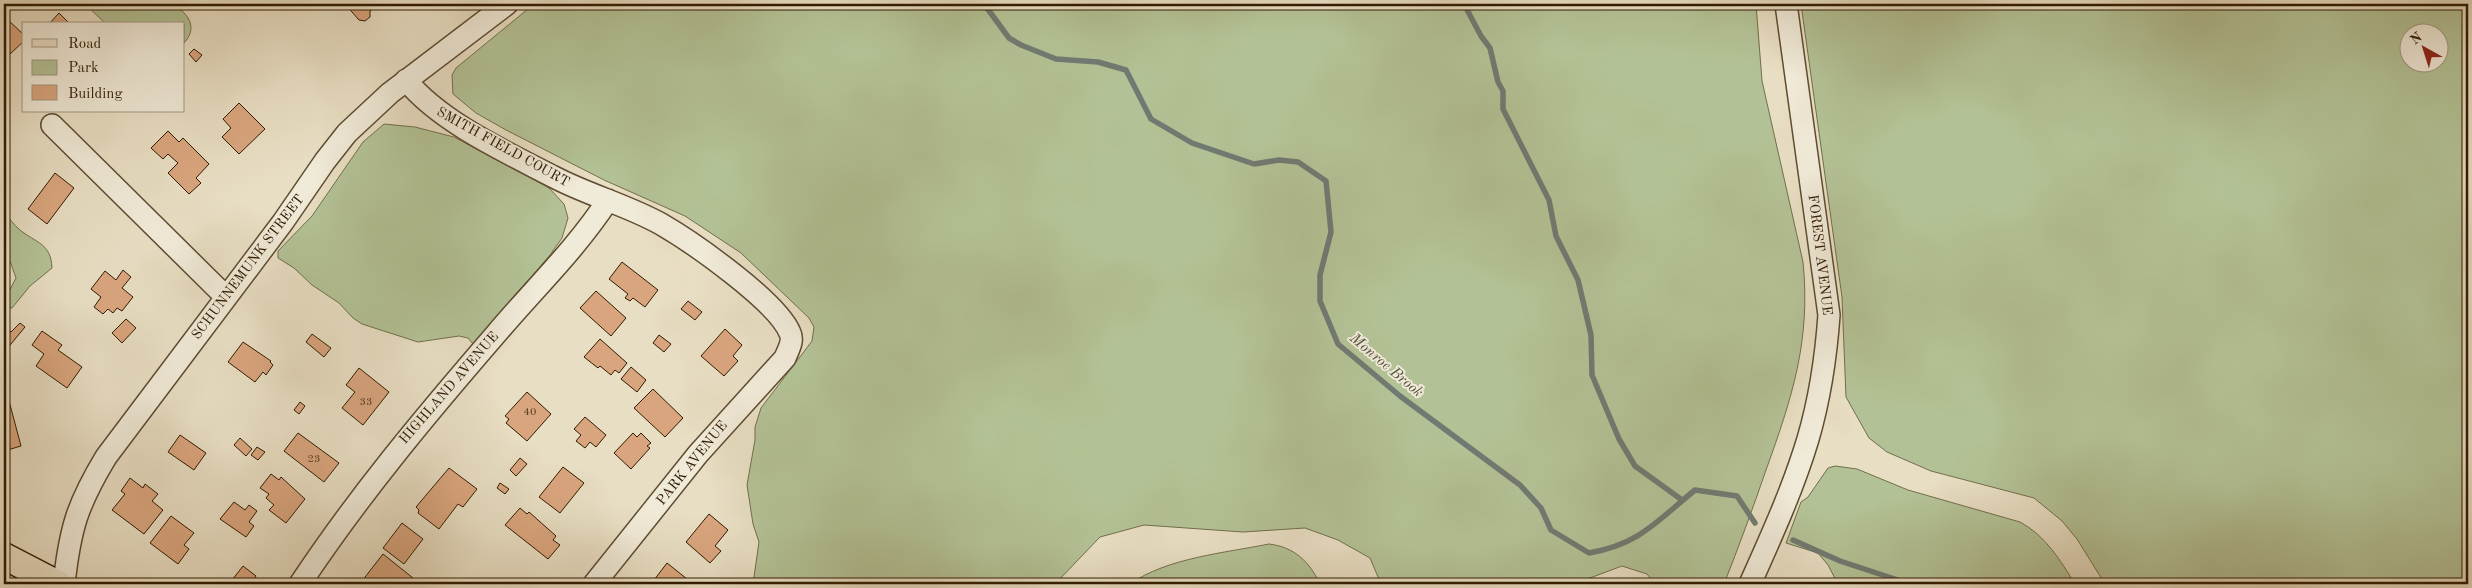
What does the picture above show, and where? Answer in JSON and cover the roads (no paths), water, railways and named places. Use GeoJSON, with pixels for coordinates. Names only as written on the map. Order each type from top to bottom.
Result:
{"type":"FeatureCollection","features":[{"type":"Feature","properties":{"kind":"main road"},"geometry":{"type":"LineString","coordinates":[[4,556],[58,584]]}},
{"type":"Feature","properties":{"kind":"street","name":"SCHUNNEMUNK STREET"},"geometry":{"type":"LineString","coordinates":[[64,584],[73,524],[96,474],[137,414],[347,133],[406,80],[507,4]]}},
{"type":"Feature","properties":{"kind":"street","name":"FOREST AVENUE"},"geometry":{"type":"LineString","coordinates":[[1750,584],[1775,528],[1808,440],[1823,374],[1829,315],[1786,4]]}},
{"type":"Feature","properties":{"kind":"street","name":"SMITH FIELD COURT"},"geometry":{"type":"LineString","coordinates":[[406,80],[427,104],[453,121],[554,177],[660,223],[730,272],[775,312],[790,333],[791,345]]}},
{"type":"Feature","properties":{"kind":"street"},"geometry":{"type":"LineString","coordinates":[[52,125],[226,297]]}},
{"type":"Feature","properties":{"kind":"street","name":"HIGHLAND AVENUE"},"geometry":{"type":"LineString","coordinates":[[300,584],[385,464],[497,333],[581,239],[608,200]]}},
{"type":"Feature","properties":{"kind":"street","name":"PARK AVENUE"},"geometry":{"type":"LineString","coordinates":[[594,584],[708,442],[785,358],[791,345]]}},
{"type":"Feature","properties":{"kind":"waterway","name":"Monroe Brook"},"geometry":{"type":"LineString","coordinates":[[984,4],[1009,38],[1021,45],[1056,59],[1098,62],[1126,70],[1151,119],[1192,143],[1254,164],[1279,160],[1298,162],[1326,181],[1331,232],[1320,275],[1320,301],[1338,344],[1400,396],[1520,485],[1541,508],[1551,530],[1589,553],[1607,549],[1622,544],[1647,530],[1695,490],[1737,496],[1755,523]]}},
{"type":"Feature","properties":{"kind":"waterway"},"geometry":{"type":"LineString","coordinates":[[1464,4],[1481,36],[1490,48],[1498,82],[1503,91],[1503,109],[1549,200],[1556,236],[1578,280],[1591,335],[1592,375],[1619,439],[1635,466],[1682,500]]}},
{"type":"Feature","properties":{"kind":"waterway","name":"Monroe Brook"},"geometry":{"type":"LineString","coordinates":[[1793,540],[1840,561],[1910,584]]}}]}
